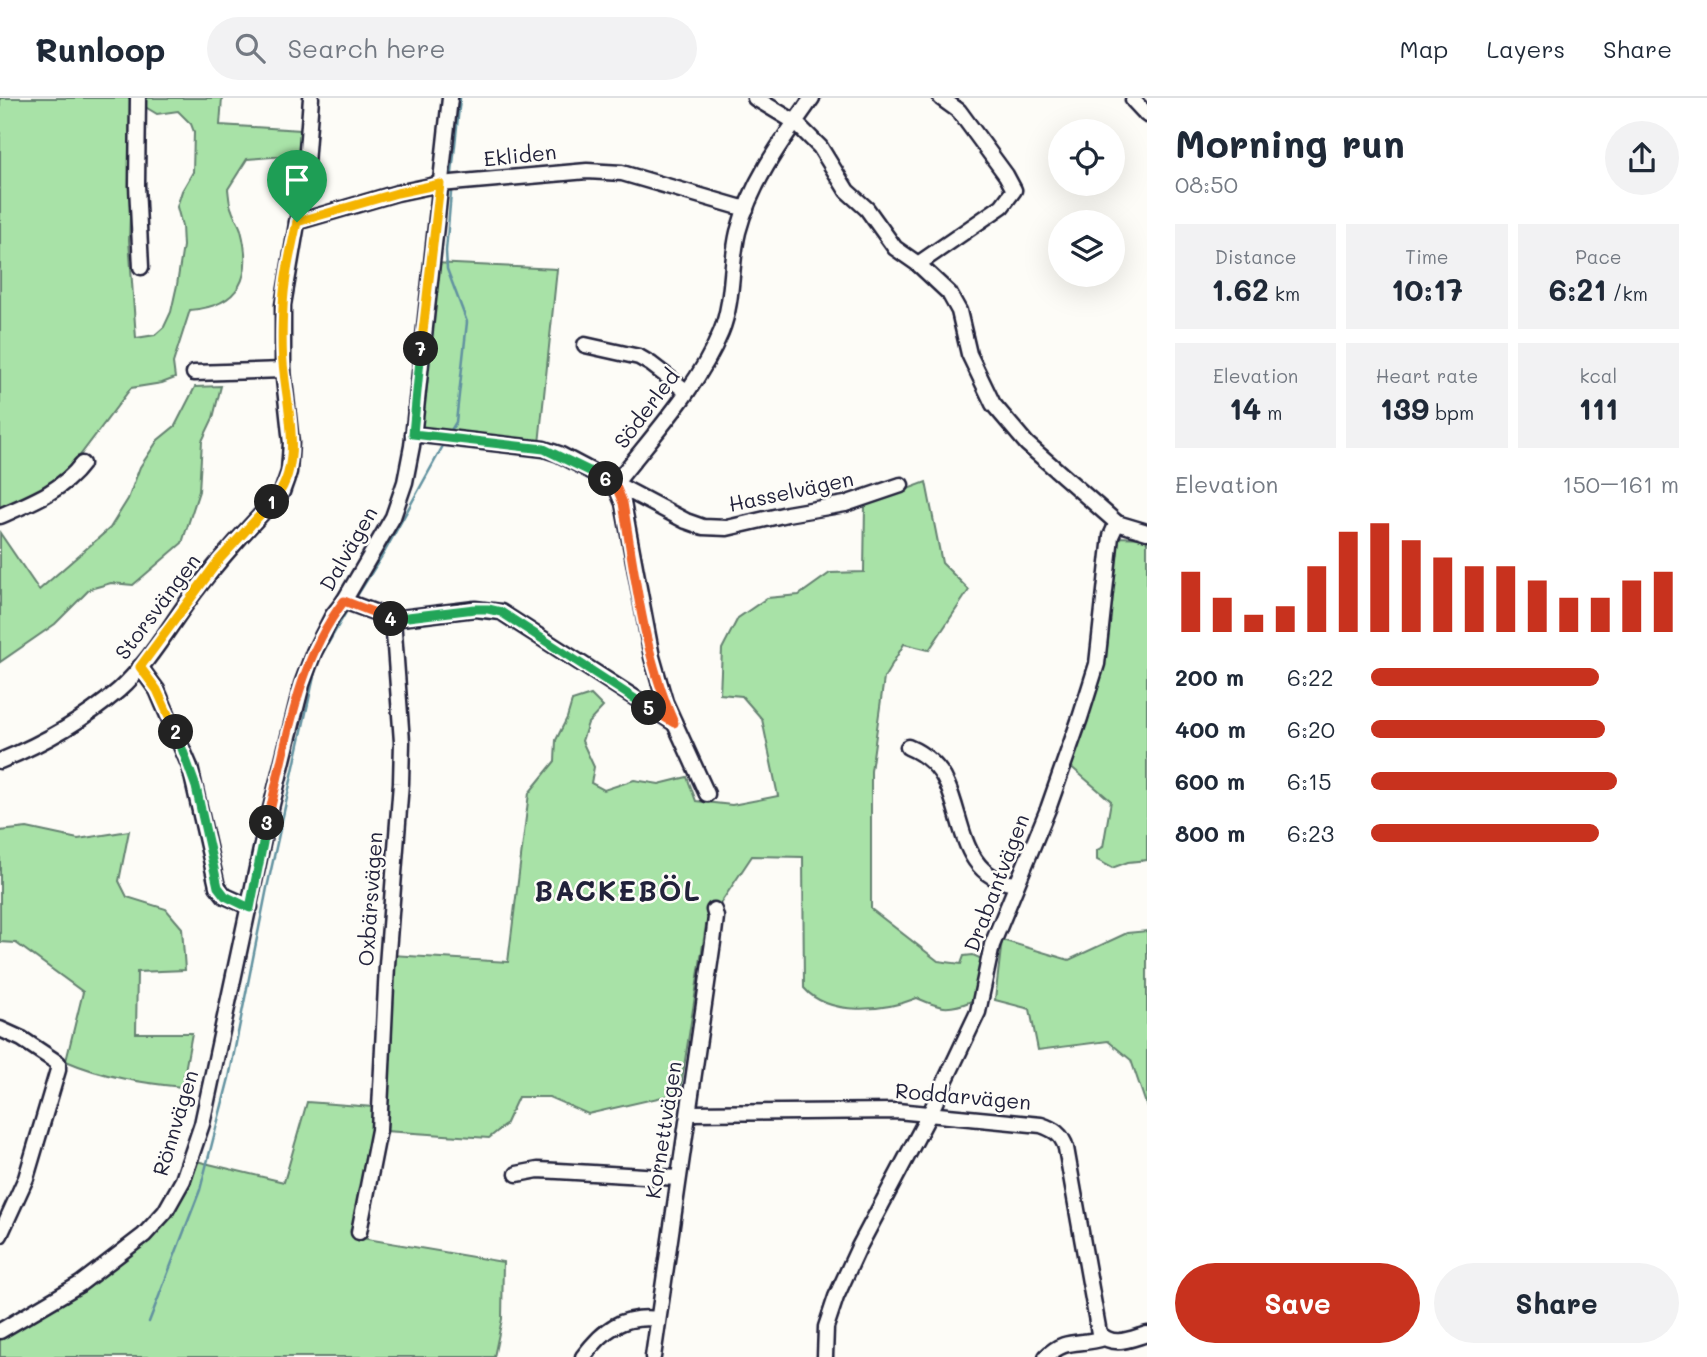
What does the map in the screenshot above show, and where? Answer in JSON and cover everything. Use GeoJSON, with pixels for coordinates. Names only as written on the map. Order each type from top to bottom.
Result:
{"type":"FeatureCollection","features":[{"type":"Feature","properties":{"kind":"street"},"geometry":{"type":"LineString","coordinates":[[138,98],[137,185],[141,267]]}},
{"type":"Feature","properties":{"kind":"street","name":"Storsvängen"},"geometry":{"type":"LineString","coordinates":[[0,761],[40,745],[65,730],[120,689],[140,667],[219,560],[282,492],[289,472],[291,443],[284,370],[283,305],[305,177],[311,98]]}},
{"type":"Feature","properties":{"kind":"street","name":"Dalvägen"},"geometry":{"type":"LineString","coordinates":[[255,884],[263,840],[302,684],[314,652],[334,615],[393,517],[405,482],[413,434],[450,98]]}},
{"type":"Feature","properties":{"kind":"street"},"geometry":{"type":"LineString","coordinates":[[755,98],[794,122],[820,147],[847,191],[867,209],[895,248],[918,264],[955,302],[969,354],[993,404],[1027,444],[1116,523],[1147,532]]}},
{"type":"Feature","properties":{"kind":"street","name":"Söderled"},"geometry":{"type":"LineString","coordinates":[[615,484],[710,356],[724,323],[738,232],[746,209],[766,167],[794,122],[813,98]]}},
{"type":"Feature","properties":{"kind":"street"},"geometry":{"type":"LineString","coordinates":[[918,264],[1002,206],[1014,190],[959,111],[941,98]]}},
{"type":"Feature","properties":{"kind":"street"},"geometry":{"type":"LineString","coordinates":[[1133,100],[1147,115]]}},
{"type":"Feature","properties":{"kind":"street","name":"Ekliden"},"geometry":{"type":"LineString","coordinates":[[297,222],[397,193],[440,184],[612,171],[746,209]]}},
{"type":"Feature","properties":{"kind":"street"},"geometry":{"type":"LineString","coordinates":[[585,345],[645,360],[686,391]]}},
{"type":"Feature","properties":{"kind":"street"},"geometry":{"type":"LineString","coordinates":[[194,373],[284,370]]}},
{"type":"Feature","properties":{"kind":"street","name":"Hasselvägen"},"geometry":{"type":"LineString","coordinates":[[413,434],[544,449],[559,454],[686,521],[716,529],[845,504],[901,485]]}},
{"type":"Feature","properties":{"kind":"street"},"geometry":{"type":"LineString","coordinates":[[0,516],[56,490],[75,474],[82,464]]}},
{"type":"Feature","properties":{"kind":"street"},"geometry":{"type":"LineString","coordinates":[[615,484],[623,503],[652,657],[665,702],[707,794]]}},
{"type":"Feature","properties":{"kind":"street","name":"Drabantvägen"},"geometry":{"type":"LineString","coordinates":[[825,1357],[826,1327],[836,1297],[978,1012],[992,945],[1048,808],[1097,664],[1111,536],[1116,523]]}},
{"type":"Feature","properties":{"kind":"street"},"geometry":{"type":"LineString","coordinates":[[344,601],[393,619],[475,609],[501,612],[674,723]]}},
{"type":"Feature","properties":{"kind":"street","name":"Oxbärsvägen"},"geometry":{"type":"LineString","coordinates":[[359,1232],[379,1130],[387,965],[401,783],[393,619]]}},
{"type":"Feature","properties":{"kind":"street"},"geometry":{"type":"LineString","coordinates":[[140,667],[157,690],[190,766],[218,887],[225,896],[250,908]]}},
{"type":"Feature","properties":{"kind":"street"},"geometry":{"type":"LineString","coordinates":[[908,747],[929,760],[943,776],[965,842],[974,860],[1002,883],[1016,884]]}},
{"type":"Feature","properties":{"kind":"street","name":"Rönnvägen"},"geometry":{"type":"LineString","coordinates":[[0,1331],[80,1284],[107,1264],[152,1228],[174,1198],[188,1169],[202,1124],[255,884]]}},
{"type":"Feature","properties":{"kind":"street","name":"Kornettvägen"},"geometry":{"type":"LineString","coordinates":[[653,1357],[713,942],[716,917],[714,910]]}},
{"type":"Feature","properties":{"kind":"street"},"geometry":{"type":"LineString","coordinates":[[0,1029],[47,1054],[58,1063],[58,1070],[26,1178],[0,1236]]}},
{"type":"Feature","properties":{"kind":"street","name":"Roddarvägen"},"geometry":{"type":"LineString","coordinates":[[689,1113],[898,1111],[1041,1125],[1061,1136],[1066,1148],[1096,1322],[1104,1338]]}},
{"type":"Feature","properties":{"kind":"street"},"geometry":{"type":"LineString","coordinates":[[517,1174],[548,1170],[678,1178]]}},
{"type":"Feature","properties":{"kind":"street"},"geometry":{"type":"LineString","coordinates":[[583,1357],[595,1341],[613,1326],[638,1317],[658,1319]]}},
{"type":"Feature","properties":{"kind":"street"},"geometry":{"type":"LineString","coordinates":[[1046,1357],[1062,1344],[1104,1338],[1110,1342],[1119,1342],[1147,1334]]}},
{"type":"Feature","properties":{"kind":"green space"},"geometry":{"type":"Polygon","coordinates":[[[0,98],[222,98],[220,125],[301,130],[302,146],[298,161],[285,156],[247,159],[228,189],[230,205],[240,227],[244,246],[244,274],[232,295],[207,307],[190,310],[173,363],[175,378],[131,388],[66,474],[39,492],[0,509],[0,98]],[[142,105],[131,194],[129,240],[136,338],[155,335],[164,327],[171,312],[183,246],[177,207],[182,191],[193,172],[194,132],[191,124],[178,111],[157,114],[142,105]]]}},
{"type":"Feature","properties":{"kind":"green space"},"geometry":{"type":"Polygon","coordinates":[[[434,263],[557,269],[539,444],[416,430],[434,263]]]}},
{"type":"Feature","properties":{"kind":"green space"},"geometry":{"type":"Polygon","coordinates":[[[221,386],[213,418],[202,441],[199,491],[182,543],[133,585],[111,583],[90,589],[55,624],[0,662],[0,533],[39,590],[110,528],[128,499],[140,467],[158,440],[175,426],[195,387],[221,386]]]}},
{"type":"Feature","properties":{"kind":"green space"},"geometry":{"type":"Polygon","coordinates":[[[926,482],[942,563],[969,590],[929,650],[904,644],[884,678],[871,771],[871,909],[938,961],[961,964],[964,956],[973,955],[982,959],[980,979],[972,1001],[944,1007],[917,998],[889,1006],[858,1009],[828,1004],[815,997],[804,988],[803,857],[752,856],[706,925],[680,1093],[588,1114],[549,1097],[518,1097],[505,1125],[489,1138],[385,1131],[392,955],[508,962],[529,793],[555,761],[556,740],[572,701],[591,695],[603,707],[588,723],[582,741],[594,767],[591,783],[604,790],[634,780],[659,784],[687,777],[696,801],[732,805],[778,796],[762,719],[742,696],[720,694],[722,649],[738,618],[767,598],[799,595],[830,573],[864,572],[865,505],[926,482]]]}},
{"type":"Feature","properties":{"kind":"green space"},"geometry":{"type":"Polygon","coordinates":[[[1116,537],[1147,538],[1147,860],[1128,862],[1112,868],[1097,860],[1097,850],[1103,847],[1111,801],[1069,765],[1097,686],[1107,648],[1116,537]]]}},
{"type":"Feature","properties":{"kind":"green space"},"geometry":{"type":"Polygon","coordinates":[[[27,828],[78,839],[129,831],[119,881],[127,897],[166,909],[182,928],[185,970],[137,972],[136,1033],[192,1033],[182,1087],[123,1079],[66,1061],[83,992],[16,943],[0,942],[0,831],[27,828]]]}},
{"type":"Feature","properties":{"kind":"green space"},"geometry":{"type":"Polygon","coordinates":[[[1147,931],[1147,1107],[1131,1060],[1108,1041],[1038,1050],[1030,1009],[995,1000],[1002,940],[1069,960],[1127,933],[1147,931]]]}},
{"type":"Feature","properties":{"kind":"green space"},"geometry":{"type":"Polygon","coordinates":[[[307,1102],[373,1107],[373,1136],[355,1237],[503,1262],[502,1319],[494,1357],[0,1357],[0,1335],[148,1238],[196,1161],[284,1182],[307,1102]]]}},
{"type":"Feature","properties":{"kind":"waterway"},"geometry":{"type":"LineString","coordinates":[[452,173],[460,98]]}},
{"type":"Feature","properties":{"kind":"waterway"},"geometry":{"type":"LineString","coordinates":[[450,432],[456,422],[467,322],[447,269],[451,193]]}},
{"type":"Feature","properties":{"kind":"waterway"},"geometry":{"type":"LineString","coordinates":[[355,599],[385,551],[444,444]]}},
{"type":"Feature","properties":{"kind":"waterway"},"geometry":{"type":"LineString","coordinates":[[149,1322],[200,1190],[229,1078],[267,888],[317,663],[349,607]]}},
{"type":"Feature","properties":{"kind":"district","name":"BACKEBÖL"},"geometry":{"type":"Point","coordinates":[618,891]}},
{"type":"Feature","properties":{"kind":"route"},"geometry":{"type":"LineString","coordinates":[[440,184],[413,434],[544,449],[559,454],[615,484],[623,503],[652,657],[674,723],[501,612],[475,609],[393,619],[344,601],[314,652],[302,684],[263,840],[250,908],[230,900],[218,887],[190,766],[157,690],[140,667],[219,560],[282,492],[287,481],[291,443],[284,370],[283,305],[297,222],[397,193],[440,184]]}}]}
